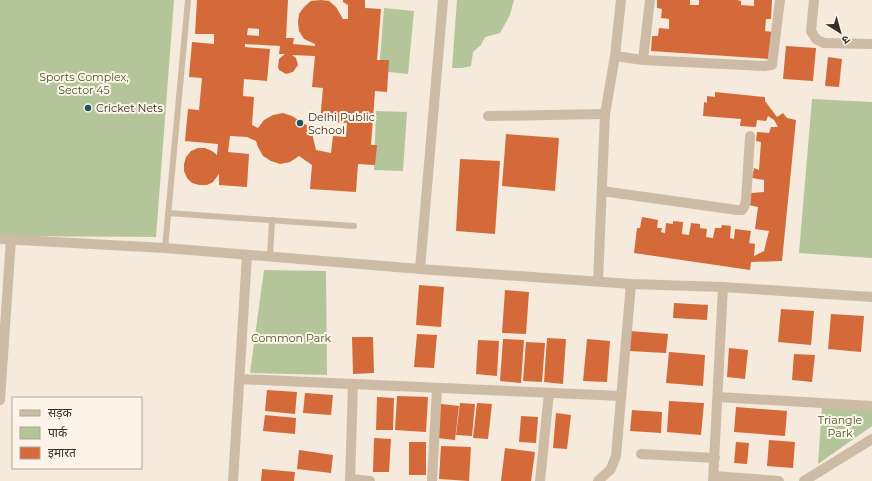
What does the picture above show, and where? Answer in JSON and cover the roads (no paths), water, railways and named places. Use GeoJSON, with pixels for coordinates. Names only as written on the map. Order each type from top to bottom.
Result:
{"type":"FeatureCollection","features":[{"type":"Feature","properties":{"kind":"street"},"geometry":{"type":"LineString","coordinates":[[420,269],[443,0]]}},
{"type":"Feature","properties":{"kind":"street"},"geometry":{"type":"LineString","coordinates":[[598,281],[605,114],[615,56],[621,0]]}},
{"type":"Feature","properties":{"kind":"street"},"geometry":{"type":"LineString","coordinates":[[642,60],[650,0]]}},
{"type":"Feature","properties":{"kind":"street"},"geometry":{"type":"LineString","coordinates":[[615,56],[642,60],[764,66],[772,65],[780,0]]}},
{"type":"Feature","properties":{"kind":"street"},"geometry":{"type":"LineString","coordinates":[[814,0],[811,31],[816,39],[824,42],[872,44]]}},
{"type":"Feature","properties":{"kind":"street"},"geometry":{"type":"LineString","coordinates":[[488,116],[605,114]]}},
{"type":"Feature","properties":{"kind":"street"},"geometry":{"type":"LineString","coordinates":[[602,191],[742,210],[746,201],[750,136]]}},
{"type":"Feature","properties":{"kind":"street"},"geometry":{"type":"LineString","coordinates":[[0,239],[165,248],[420,269],[631,284],[723,287],[872,297]]}},
{"type":"Feature","properties":{"kind":"street"},"geometry":{"type":"LineString","coordinates":[[0,400],[12,239]]}},
{"type":"Feature","properties":{"kind":"street"},"geometry":{"type":"LineString","coordinates":[[233,481],[247,255]]}},
{"type":"Feature","properties":{"kind":"street"},"geometry":{"type":"LineString","coordinates":[[598,481],[611,469],[616,456],[631,284]]}},
{"type":"Feature","properties":{"kind":"street"},"geometry":{"type":"LineString","coordinates":[[723,287],[714,479],[779,481]]}},
{"type":"Feature","properties":{"kind":"street"},"geometry":{"type":"LineString","coordinates":[[240,379],[621,396]]}},
{"type":"Feature","properties":{"kind":"street"},"geometry":{"type":"LineString","coordinates":[[353,384],[350,480],[370,481]]}},
{"type":"Feature","properties":{"kind":"street"},"geometry":{"type":"LineString","coordinates":[[432,481],[437,388]]}},
{"type":"Feature","properties":{"kind":"street"},"geometry":{"type":"LineString","coordinates":[[540,481],[549,393]]}},
{"type":"Feature","properties":{"kind":"street"},"geometry":{"type":"LineString","coordinates":[[718,397],[872,406]]}},
{"type":"Feature","properties":{"kind":"street"},"geometry":{"type":"LineString","coordinates":[[804,481],[872,438]]}},
{"type":"Feature","properties":{"kind":"street"},"geometry":{"type":"LineString","coordinates":[[640,454],[715,458]]}},
{"type":"Feature","properties":{"kind":"lane"},"geometry":{"type":"LineString","coordinates":[[165,248],[188,0]]}},
{"type":"Feature","properties":{"kind":"lane"},"geometry":{"type":"LineString","coordinates":[[168,213],[354,226]]}},
{"type":"Feature","properties":{"kind":"lane"},"geometry":{"type":"LineString","coordinates":[[270,257],[272,220]]}},
{"type":"Feature","properties":{"kind":"place","name":"Cricket Nets"},"geometry":{"type":"Point","coordinates":[88,108]}},
{"type":"Feature","properties":{"kind":"place","name":"Delhi Public School"},"geometry":{"type":"Point","coordinates":[300,123]}},
{"type":"Feature","properties":{"kind":"park label","name":"Sports Complex, Sector 45"},"geometry":{"type":"Point","coordinates":[84,83]}},
{"type":"Feature","properties":{"kind":"park label","name":"Common Park"},"geometry":{"type":"Point","coordinates":[291,338]}},
{"type":"Feature","properties":{"kind":"park label","name":"Triangle Park"},"geometry":{"type":"Point","coordinates":[840,426]}}]}
